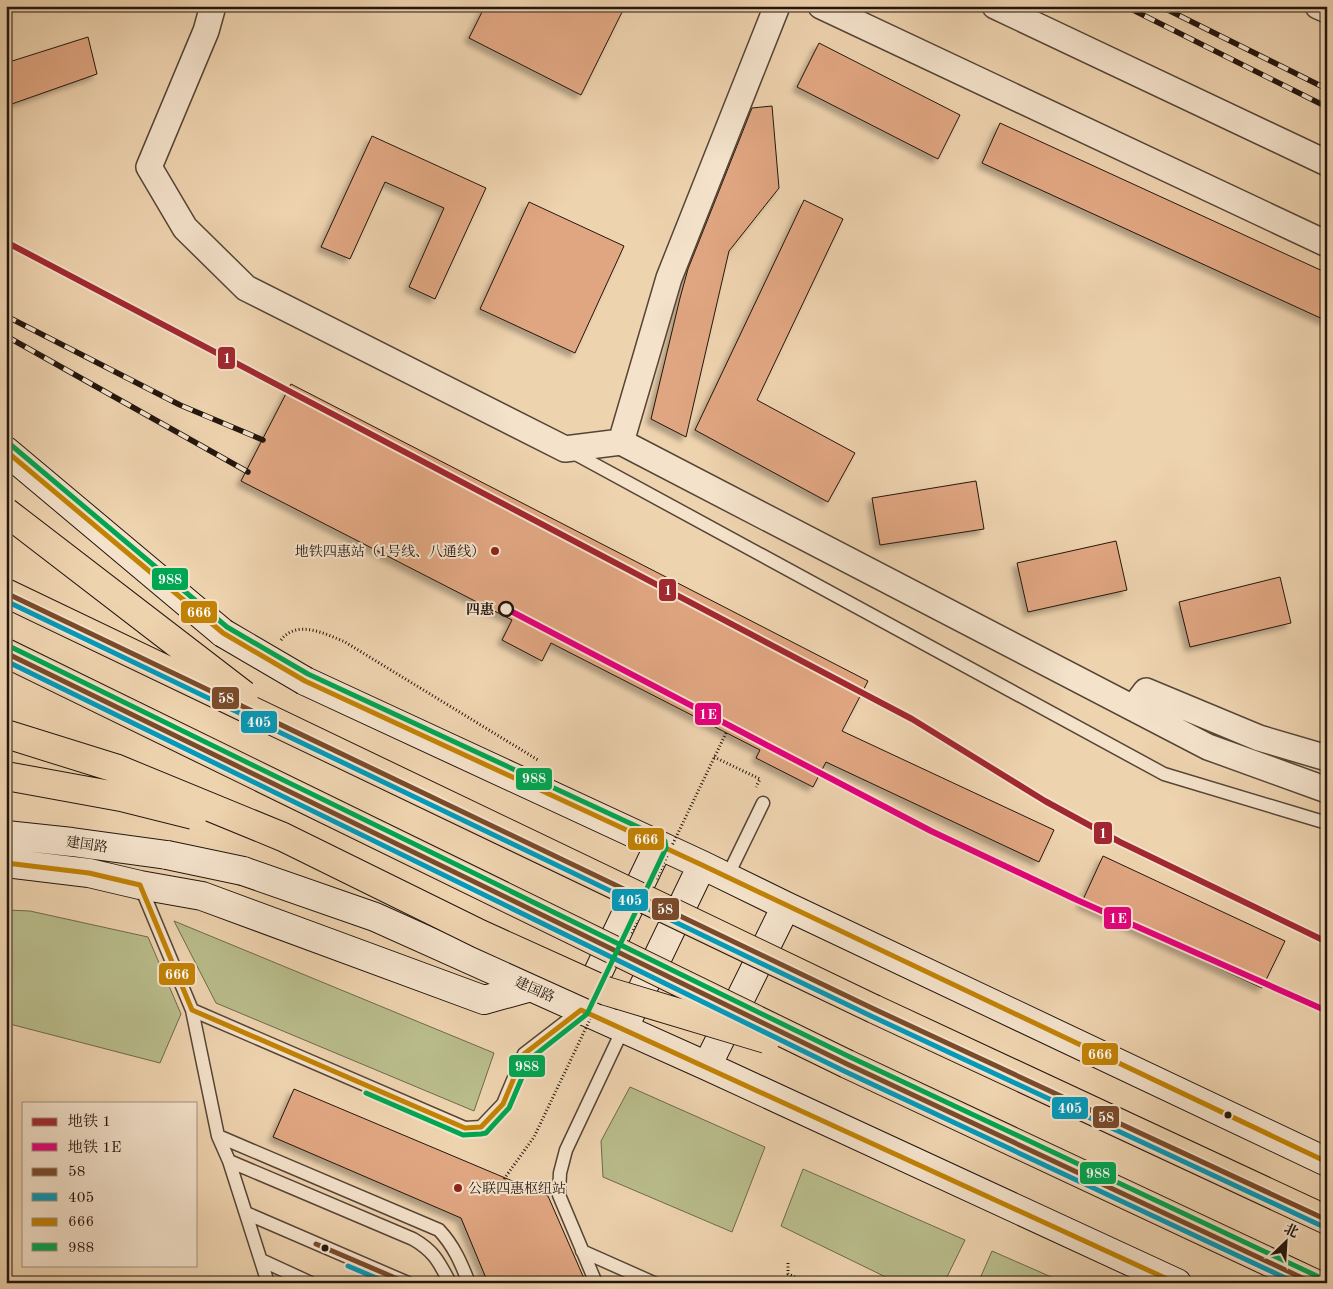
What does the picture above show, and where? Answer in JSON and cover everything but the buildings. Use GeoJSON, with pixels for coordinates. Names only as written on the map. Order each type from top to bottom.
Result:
{"type":"FeatureCollection","features":[{"type":"Feature","properties":{"kind":"highway"},"geometry":{"type":"LineString","coordinates":[[6,512],[287,729]]}},
{"type":"Feature","properties":{"kind":"highway"},"geometry":{"type":"LineString","coordinates":[[6,593],[874,1009],[1327,1220]]}},
{"type":"Feature","properties":{"kind":"highway"},"geometry":{"type":"LineString","coordinates":[[6,653],[846,1064],[1314,1283]]}},
{"type":"Feature","properties":{"kind":"highway"},"geometry":{"type":"LineString","coordinates":[[6,734],[115,768],[282,837],[480,934],[606,991],[846,1064]]}},
{"type":"Feature","properties":{"kind":"highway"},"geometry":{"type":"LineString","coordinates":[[6,776],[121,797],[282,837]]}},
{"type":"Feature","properties":{"kind":"street"},"geometry":{"type":"LineString","coordinates":[[213,6],[206,31],[149,168],[185,228],[246,288],[566,449],[620,442],[1208,747],[1327,790]]}},
{"type":"Feature","properties":{"kind":"street"},"geometry":{"type":"LineString","coordinates":[[620,442],[669,278],[777,6]]}},
{"type":"Feature","properties":{"kind":"street"},"geometry":{"type":"LineString","coordinates":[[822,6],[1327,244]]}},
{"type":"Feature","properties":{"kind":"street"},"geometry":{"type":"LineString","coordinates":[[995,6],[1327,163]]}},
{"type":"Feature","properties":{"kind":"street"},"geometry":{"type":"LineString","coordinates":[[1318,6],[1327,10]]}},
{"type":"Feature","properties":{"kind":"street"},"geometry":{"type":"LineString","coordinates":[[6,451],[223,633],[305,681],[728,877],[1327,1162]]}},
{"type":"Feature","properties":{"kind":"street"},"geometry":{"type":"LineString","coordinates":[[1133,708],[1146,691],[1259,738],[1327,758]]}},
{"type":"Feature","properties":{"kind":"street","name":"建国路"},"geometry":{"type":"LineString","coordinates":[[6,835],[167,855],[243,871],[375,917],[707,1066],[1177,1283]]}},
{"type":"Feature","properties":{"kind":"street"},"geometry":{"type":"LineString","coordinates":[[581,1010],[659,845]]}},
{"type":"Feature","properties":{"kind":"street"},"geometry":{"type":"LineString","coordinates":[[6,863],[89,873],[140,885],[202,896],[484,1000],[531,988]]}},
{"type":"Feature","properties":{"kind":"street"},"geometry":{"type":"LineString","coordinates":[[623,1029],[702,865]]}},
{"type":"Feature","properties":{"kind":"street"},"geometry":{"type":"LineString","coordinates":[[707,1066],[786,906]]}},
{"type":"Feature","properties":{"kind":"lane"},"geometry":{"type":"LineString","coordinates":[[566,449],[1164,774],[1327,823]]}},
{"type":"Feature","properties":{"kind":"lane"},"geometry":{"type":"LineString","coordinates":[[728,877],[763,803]]}},
{"type":"Feature","properties":{"kind":"lane"},"geometry":{"type":"LineString","coordinates":[[140,885],[192,1010],[218,1136],[229,1160],[268,1283]]}},
{"type":"Feature","properties":{"kind":"lane"},"geometry":{"type":"LineString","coordinates":[[192,1010],[465,1128],[481,1126],[503,1104],[524,1054],[581,1010]]}},
{"type":"Feature","properties":{"kind":"lane"},"geometry":{"type":"LineString","coordinates":[[596,1283],[559,1195],[560,1173],[566,1150],[623,1029]]}},
{"type":"Feature","properties":{"kind":"lane"},"geometry":{"type":"LineString","coordinates":[[218,1136],[439,1230],[457,1253],[469,1283]]}},
{"type":"Feature","properties":{"kind":"lane"},"geometry":{"type":"LineString","coordinates":[[229,1160],[420,1243],[434,1254],[450,1283]]}},
{"type":"Feature","properties":{"kind":"lane"},"geometry":{"type":"LineString","coordinates":[[246,1213],[408,1283]]}},
{"type":"Feature","properties":{"kind":"lane"},"geometry":{"type":"LineString","coordinates":[[582,1251],[654,1283]]}},
{"type":"Feature","properties":{"kind":"lane"},"geometry":{"type":"LineString","coordinates":[[260,1260],[311,1283]]}},
{"type":"Feature","properties":{"kind":"path"},"geometry":{"type":"LineString","coordinates":[[283,636],[298,629],[320,631],[346,642],[540,761]]}},
{"type":"Feature","properties":{"kind":"path"},"geometry":{"type":"LineString","coordinates":[[714,757],[760,779],[756,787]]}},
{"type":"Feature","properties":{"kind":"path"},"geometry":{"type":"LineString","coordinates":[[788,1263],[788,1274],[809,1283]]}},
{"type":"Feature","properties":{"kind":"green space"},"geometry":{"type":"Polygon","coordinates":[[[6,910],[30,911],[148,937],[181,1014],[160,1063],[6,1023],[6,910]]]}},
{"type":"Feature","properties":{"kind":"green space"},"geometry":{"type":"Polygon","coordinates":[[[174,921],[494,1053],[474,1111],[216,1003],[174,921]]]}},
{"type":"Feature","properties":{"kind":"green space"},"geometry":{"type":"Polygon","coordinates":[[[630,1087],[765,1147],[732,1232],[603,1177],[601,1141],[630,1087]]]}},
{"type":"Feature","properties":{"kind":"green space"},"geometry":{"type":"Polygon","coordinates":[[[803,1169],[965,1240],[944,1283],[898,1283],[781,1226],[803,1169]]]}},
{"type":"Feature","properties":{"kind":"green space"},"geometry":{"type":"Polygon","coordinates":[[[992,1251],[1056,1279],[1055,1283],[978,1283],[992,1251]]]}},
{"type":"Feature","properties":{"kind":"railway"},"geometry":{"type":"LineString","coordinates":[[1125,6],[1327,107]]}},
{"type":"Feature","properties":{"kind":"railway"},"geometry":{"type":"LineString","coordinates":[[1160,6],[1327,89]]}},
{"type":"Feature","properties":{"kind":"railway"},"geometry":{"type":"LineString","coordinates":[[6,316],[180,405],[263,440]]}},
{"type":"Feature","properties":{"kind":"railway"},"geometry":{"type":"LineString","coordinates":[[6,336],[248,472]]}},
{"type":"Feature","properties":{"kind":"metro line","name":"1"},"geometry":{"type":"LineString","coordinates":[[6,242],[912,719],[1045,801],[1120,842],[1327,942]]}},
{"type":"Feature","properties":{"kind":"metro line","name":"1E"},"geometry":{"type":"LineString","coordinates":[[505,608],[931,831],[1077,900],[1327,1011]]}},
{"type":"Feature","properties":{"kind":"transit line","name":"988"},"geometry":{"type":"LineString","coordinates":[[11,445],[227,627],[308,674],[665,841],[666,848],[587,1014],[530,1059],[509,1108],[486,1133],[463,1135],[366,1093]]}},
{"type":"Feature","properties":{"kind":"transit line","name":"666"},"geometry":{"type":"LineString","coordinates":[[6,451],[223,633],[305,681],[702,865],[1327,1162]]}},
{"type":"Feature","properties":{"kind":"transit line","name":"58"},"geometry":{"type":"LineString","coordinates":[[6,593],[874,1009],[1327,1220]]}},
{"type":"Feature","properties":{"kind":"transit line","name":"405"},"geometry":{"type":"LineString","coordinates":[[6,601],[871,1016],[1324,1227]]}},
{"type":"Feature","properties":{"kind":"transit line","name":"988"},"geometry":{"type":"LineString","coordinates":[[9,646],[850,1057],[1317,1276]]}},
{"type":"Feature","properties":{"kind":"transit line","name":"58"},"geometry":{"type":"LineString","coordinates":[[6,653],[847,1064],[1313,1283]]}},
{"type":"Feature","properties":{"kind":"transit line","name":"405"},"geometry":{"type":"LineString","coordinates":[[6,661],[844,1071],[1296,1283]]}},
{"type":"Feature","properties":{"kind":"transit line","name":"666"},"geometry":{"type":"LineString","coordinates":[[6,863],[89,873],[140,885],[192,1010],[465,1128],[481,1127],[503,1104],[524,1054],[581,1010],[1176,1283]]}},
{"type":"Feature","properties":{"kind":"transit line","name":"58"},"geometry":{"type":"LineString","coordinates":[[316,1244],[407,1283]]}},
{"type":"Feature","properties":{"kind":"transit line","name":"405"},"geometry":{"type":"LineString","coordinates":[[348,1266],[388,1283]]}},
{"type":"Feature","properties":{"kind":"place","name":"地铁四惠站（1号线、八通线）"},"geometry":{"type":"Point","coordinates":[495,551]}},
{"type":"Feature","properties":{"kind":"place","name":"四惠"},"geometry":{"type":"Point","coordinates":[506,609]}},
{"type":"Feature","properties":{"kind":"place","name":"公联四惠枢纽站"},"geometry":{"type":"Point","coordinates":[458,1188]}}]}
